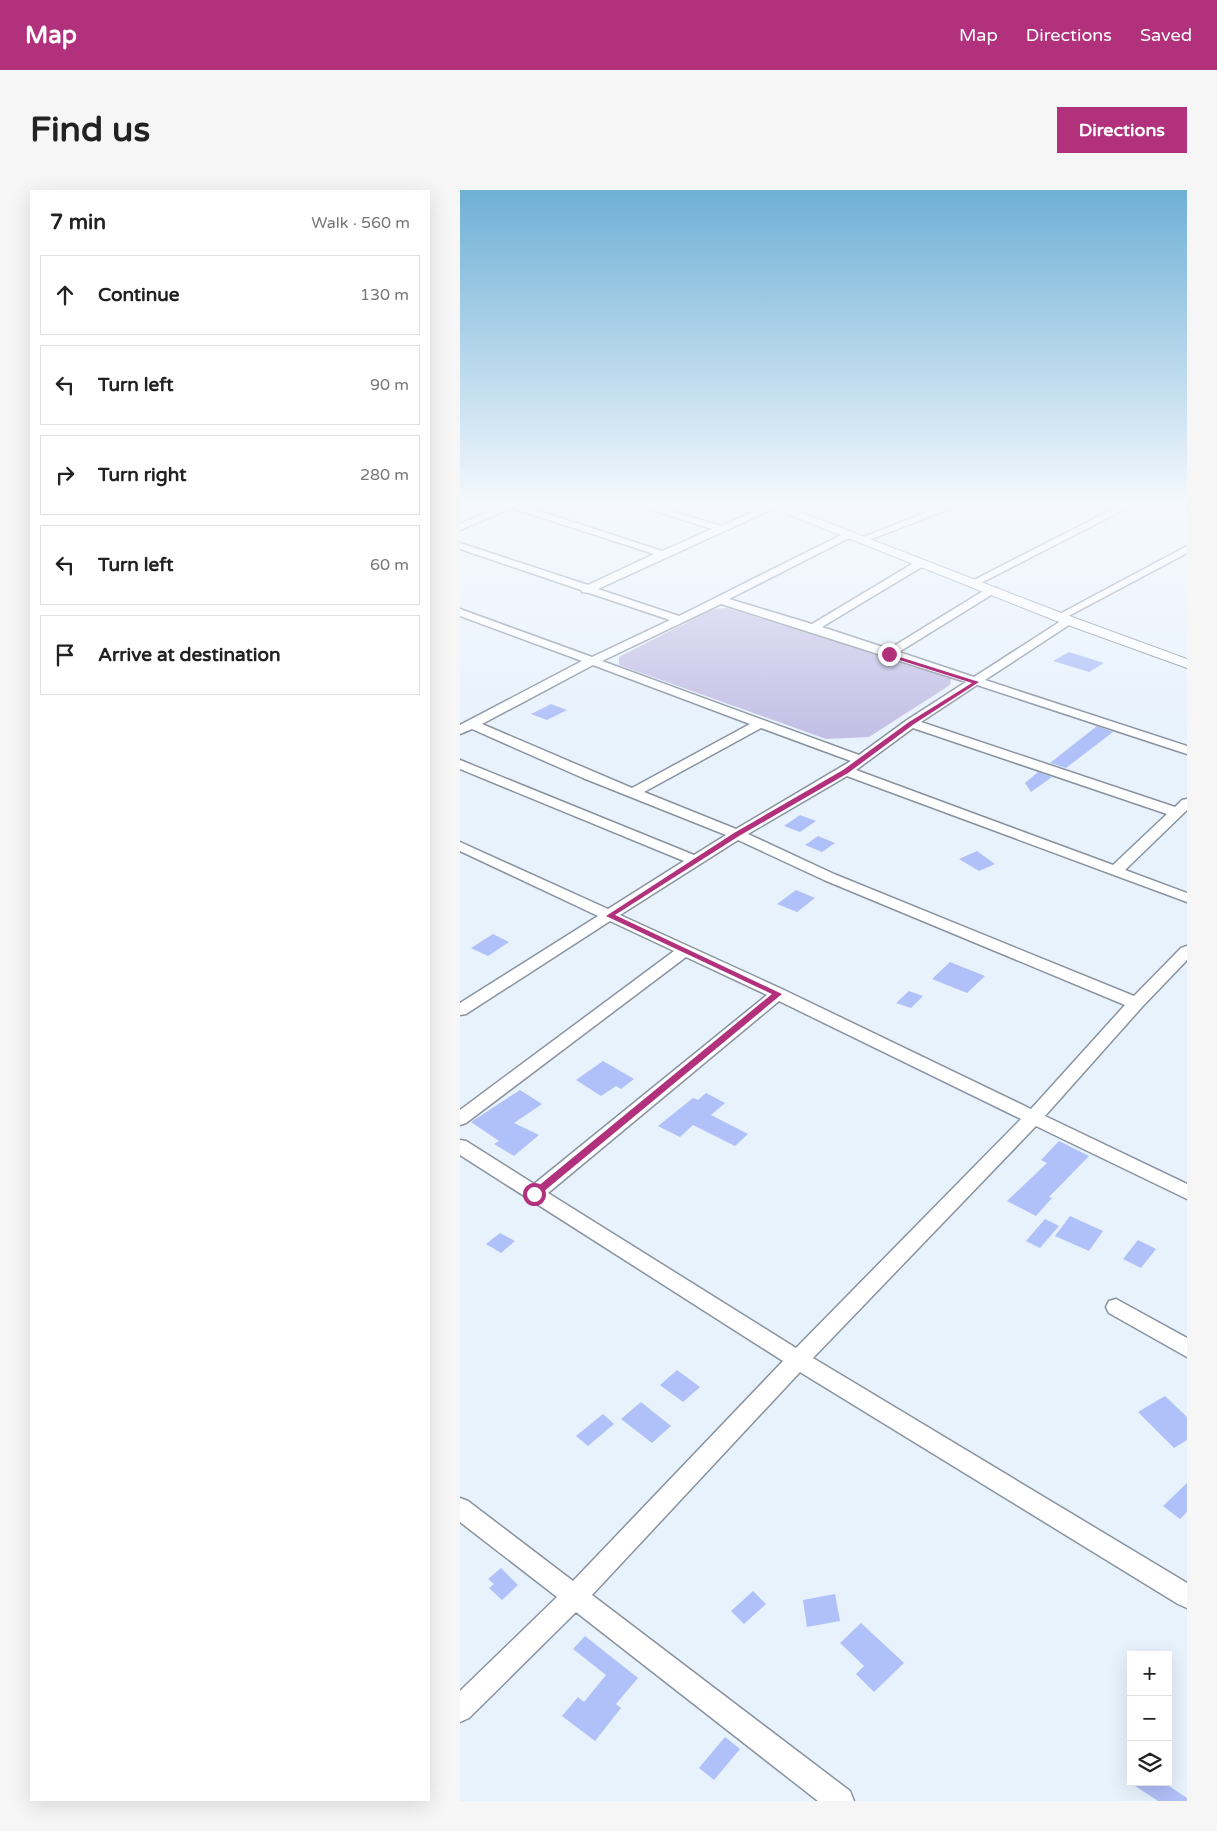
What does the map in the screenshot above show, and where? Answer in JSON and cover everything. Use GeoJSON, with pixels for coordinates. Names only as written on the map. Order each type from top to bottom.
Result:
{"type":"FeatureCollection","features":[{"type":"Feature","properties":{"kind":"street"},"geometry":{"type":"LineString","coordinates":[[564,582],[678,619]]}},
{"type":"Feature","properties":{"kind":"street"},"geometry":{"type":"LineString","coordinates":[[586,590],[603,582]]}},
{"type":"Feature","properties":{"kind":"street"},"geometry":{"type":"LineString","coordinates":[[466,727],[592,661],[755,582]]}},
{"type":"Feature","properties":{"kind":"street"},"geometry":{"type":"LineString","coordinates":[[813,628],[889,582]]}},
{"type":"Feature","properties":{"kind":"street"},"geometry":{"type":"LineString","coordinates":[[460,1010],[737,834],[846,771],[911,723],[976,682],[1064,619],[1129,582]]}},
{"type":"Feature","properties":{"kind":"street"},"geometry":{"type":"LineString","coordinates":[[972,583],[1187,664]]}},
{"type":"Feature","properties":{"kind":"street"},"geometry":{"type":"LineString","coordinates":[[889,654],[992,590]]}},
{"type":"Feature","properties":{"kind":"street"},"geometry":{"type":"LineString","coordinates":[[720,600],[813,628],[1187,750]]}},
{"type":"Feature","properties":{"kind":"street"},"geometry":{"type":"LineString","coordinates":[[460,612],[859,760]]}},
{"type":"Feature","properties":{"kind":"street"},"geometry":{"type":"LineString","coordinates":[[633,792],[760,723]]}},
{"type":"Feature","properties":{"kind":"street"},"geometry":{"type":"LineString","coordinates":[[911,723],[1175,812]]}},
{"type":"Feature","properties":{"kind":"street"},"geometry":{"type":"LineString","coordinates":[[466,727],[737,834],[829,877],[1136,1003]]}},
{"type":"Feature","properties":{"kind":"street"},"geometry":{"type":"LineString","coordinates":[[460,764],[694,861]]}},
{"type":"Feature","properties":{"kind":"street"},"geometry":{"type":"LineString","coordinates":[[846,771],[1187,898]]}},
{"type":"Feature","properties":{"kind":"street"},"geometry":{"type":"LineString","coordinates":[[1116,870],[1175,812],[1187,803]]}},
{"type":"Feature","properties":{"kind":"street"},"geometry":{"type":"LineString","coordinates":[[460,846],[778,994],[1187,1192]]}},
{"type":"Feature","properties":{"kind":"street"},"geometry":{"type":"LineString","coordinates":[[460,1119],[684,951]]}},
{"type":"Feature","properties":{"kind":"street"},"geometry":{"type":"LineString","coordinates":[[460,1709],[575,1596],[798,1360],[1034,1118],[1136,1003],[1187,951]]}},
{"type":"Feature","properties":{"kind":"street"},"geometry":{"type":"LineString","coordinates":[[534,1194],[778,994]]}},
{"type":"Feature","properties":{"kind":"street"},"geometry":{"type":"LineString","coordinates":[[460,1146],[798,1360],[1187,1596]]}},
{"type":"Feature","properties":{"kind":"street"},"geometry":{"type":"LineString","coordinates":[[1116,1307],[1187,1348]]}},
{"type":"Feature","properties":{"kind":"street"},"geometry":{"type":"LineString","coordinates":[[460,1508],[840,1801]]}},
{"type":"Feature","properties":{"kind":"shaded area"},"geometry":{"type":"Polygon","coordinates":[[[727,608],[951,678],[950,685],[869,737],[826,739],[619,665],[619,657],[713,609],[727,608]]]}},
{"type":"Feature","properties":{"kind":"building"},"geometry":{"type":"Polygon","coordinates":[[[1069,652],[1104,663],[1089,672],[1053,661],[1069,652]]]}},
{"type":"Feature","properties":{"kind":"building"},"geometry":{"type":"Polygon","coordinates":[[[551,704],[567,710],[547,720],[531,714],[551,704]]]}},
{"type":"Feature","properties":{"kind":"building"},"geometry":{"type":"Polygon","coordinates":[[[1097,726],[1113,732],[1066,768],[1050,763],[1097,726]]]}},
{"type":"Feature","properties":{"kind":"building"},"geometry":{"type":"Polygon","coordinates":[[[1038,772],[1052,777],[1031,792],[1025,783],[1038,772]]]}},
{"type":"Feature","properties":{"kind":"building"},"geometry":{"type":"Polygon","coordinates":[[[800,815],[816,821],[800,832],[784,826],[800,815]]]}},
{"type":"Feature","properties":{"kind":"building"},"geometry":{"type":"Polygon","coordinates":[[[818,836],[835,843],[822,852],[805,845],[818,836]]]}},
{"type":"Feature","properties":{"kind":"building"},"geometry":{"type":"Polygon","coordinates":[[[977,851],[995,864],[979,871],[959,859],[977,851]]]}},
{"type":"Feature","properties":{"kind":"building"},"geometry":{"type":"Polygon","coordinates":[[[796,890],[815,898],[797,912],[777,904],[796,890]]]}},
{"type":"Feature","properties":{"kind":"building"},"geometry":{"type":"Polygon","coordinates":[[[493,934],[509,942],[488,956],[471,948],[493,934]]]}},
{"type":"Feature","properties":{"kind":"building"},"geometry":{"type":"Polygon","coordinates":[[[950,962],[985,976],[967,993],[932,979],[950,962]]]}},
{"type":"Feature","properties":{"kind":"building"},"geometry":{"type":"Polygon","coordinates":[[[909,991],[923,996],[911,1008],[896,1003],[909,991]]]}},
{"type":"Feature","properties":{"kind":"building"},"geometry":{"type":"Polygon","coordinates":[[[603,1061],[634,1079],[621,1089],[616,1086],[601,1096],[576,1080],[603,1061]]]}},
{"type":"Feature","properties":{"kind":"building"},"geometry":{"type":"Polygon","coordinates":[[[520,1090],[542,1104],[514,1123],[539,1135],[514,1156],[494,1144],[499,1141],[471,1122],[520,1090]]]}},
{"type":"Feature","properties":{"kind":"building"},"geometry":{"type":"Polygon","coordinates":[[[706,1093],[725,1103],[711,1115],[748,1134],[735,1146],[693,1125],[680,1137],[658,1126],[693,1098],[698,1100],[706,1093]]]}},
{"type":"Feature","properties":{"kind":"building"},"geometry":{"type":"Polygon","coordinates":[[[1059,1141],[1089,1156],[1049,1197],[1052,1198],[1036,1216],[1007,1201],[1047,1163],[1041,1160],[1059,1141]]]}},
{"type":"Feature","properties":{"kind":"building"},"geometry":{"type":"Polygon","coordinates":[[[1070,1216],[1103,1231],[1089,1251],[1055,1236],[1070,1216]]]}},
{"type":"Feature","properties":{"kind":"building"},"geometry":{"type":"Polygon","coordinates":[[[1045,1219],[1059,1226],[1040,1248],[1026,1241],[1045,1219]]]}},
{"type":"Feature","properties":{"kind":"building"},"geometry":{"type":"Polygon","coordinates":[[[500,1233],[515,1241],[501,1253],[486,1244],[500,1233]]]}},
{"type":"Feature","properties":{"kind":"building"},"geometry":{"type":"Polygon","coordinates":[[[1138,1240],[1156,1249],[1141,1268],[1123,1259],[1138,1240]]]}},
{"type":"Feature","properties":{"kind":"building"},"geometry":{"type":"Polygon","coordinates":[[[677,1370],[700,1387],[683,1402],[660,1385],[677,1370]]]}},
{"type":"Feature","properties":{"kind":"building"},"geometry":{"type":"Polygon","coordinates":[[[1165,1396],[1187,1417],[1187,1440],[1174,1448],[1138,1412],[1165,1396]]]}},
{"type":"Feature","properties":{"kind":"building"},"geometry":{"type":"Polygon","coordinates":[[[641,1402],[671,1426],[652,1443],[621,1419],[641,1402]]]}},
{"type":"Feature","properties":{"kind":"building"},"geometry":{"type":"Polygon","coordinates":[[[603,1414],[614,1424],[588,1446],[576,1436],[603,1414]]]}},
{"type":"Feature","properties":{"kind":"building"},"geometry":{"type":"Polygon","coordinates":[[[1187,1483],[1187,1512],[1180,1519],[1163,1506],[1187,1483]]]}},
{"type":"Feature","properties":{"kind":"building"},"geometry":{"type":"Polygon","coordinates":[[[501,1568],[518,1585],[502,1600],[489,1588],[494,1584],[488,1579],[501,1568]]]}},
{"type":"Feature","properties":{"kind":"building"},"geometry":{"type":"Polygon","coordinates":[[[753,1591],[766,1604],[744,1624],[731,1611],[753,1591]]]}},
{"type":"Feature","properties":{"kind":"building"},"geometry":{"type":"Polygon","coordinates":[[[835,1594],[840,1621],[807,1627],[803,1600],[835,1594]]]}},
{"type":"Feature","properties":{"kind":"building"},"geometry":{"type":"Polygon","coordinates":[[[861,1623],[904,1663],[874,1692],[856,1674],[864,1666],[840,1643],[861,1623]]]}},
{"type":"Feature","properties":{"kind":"building"},"geometry":{"type":"Polygon","coordinates":[[[585,1636],[638,1678],[616,1704],[621,1708],[595,1741],[562,1716],[578,1697],[584,1702],[606,1675],[573,1649],[585,1636]]]}},
{"type":"Feature","properties":{"kind":"building"},"geometry":{"type":"Polygon","coordinates":[[[725,1737],[740,1749],[714,1780],[699,1768],[725,1737]]]}},
{"type":"Feature","properties":{"kind":"building"},"geometry":{"type":"Polygon","coordinates":[[[1135,1786],[1169,1786],[1187,1798],[1187,1801],[1158,1801],[1135,1786]]]}},
{"type":"Feature","properties":{"kind":"route"},"geometry":{"type":"LineString","coordinates":[[534,1194],[778,994],[610,916],[737,834],[846,771],[911,723],[976,682],[889,654]]}}]}
